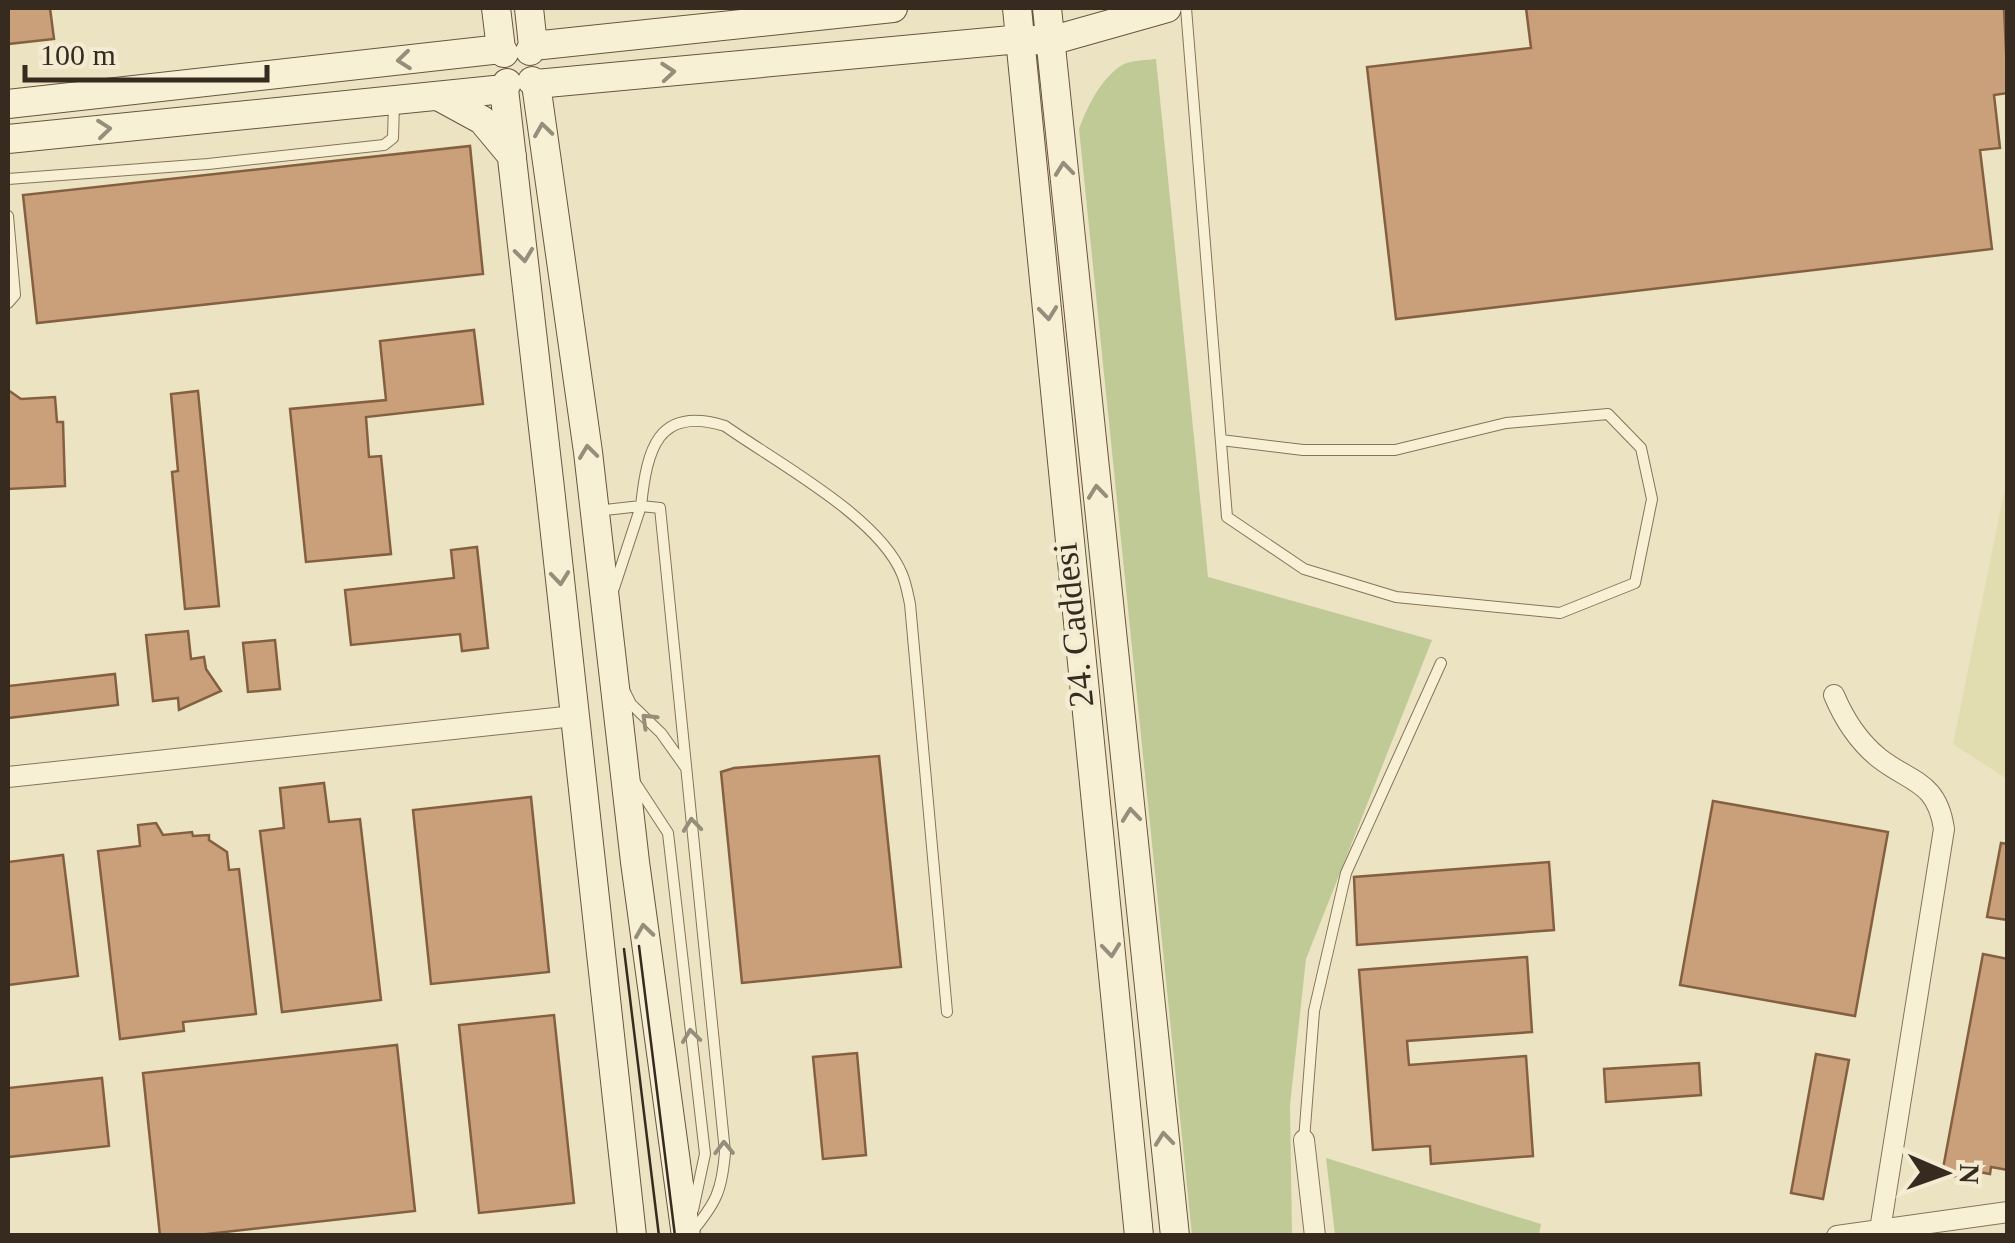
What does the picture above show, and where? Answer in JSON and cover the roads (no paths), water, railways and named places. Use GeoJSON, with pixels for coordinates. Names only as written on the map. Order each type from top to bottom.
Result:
{"type":"FeatureCollection","features":[{"type":"Feature","properties":{"kind":"street"},"geometry":{"type":"LineString","coordinates":[[496,8],[517,50]]}},
{"type":"Feature","properties":{"kind":"street"},"geometry":{"type":"LineString","coordinates":[[529,8],[517,50],[500,72],[520,84],[595,512],[624,766],[688,1236]]}},
{"type":"Feature","properties":{"kind":"street"},"geometry":{"type":"LineString","coordinates":[[8,104],[893,8]]}},
{"type":"Feature","properties":{"kind":"street","name":"24. Caddesi"},"geometry":{"type":"LineString","coordinates":[[1018,8],[1139,1236]]}},
{"type":"Feature","properties":{"kind":"street","name":"24. Caddesi"},"geometry":{"type":"LineString","coordinates":[[1047,8],[1174,1236]]}},
{"type":"Feature","properties":{"kind":"street"},"geometry":{"type":"LineString","coordinates":[[8,139],[437,96],[520,84],[1021,38],[1050,42],[1167,8]]}},
{"type":"Feature","properties":{"kind":"street"},"geometry":{"type":"LineString","coordinates":[[520,84],[512,156],[546,432],[632,1236]]}},
{"type":"Feature","properties":{"kind":"street"},"geometry":{"type":"LineString","coordinates":[[437,96],[482,120],[512,156]]}},
{"type":"Feature","properties":{"kind":"street"},"geometry":{"type":"LineString","coordinates":[[1834,694],[1849,725],[1870,749],[1926,788],[1939,808],[1944,829],[1866,1233]]}},
{"type":"Feature","properties":{"kind":"street"},"geometry":{"type":"LineString","coordinates":[[8,776],[574,716]]}},
{"type":"Feature","properties":{"kind":"street"},"geometry":{"type":"LineString","coordinates":[[1304,1140],[1315,1236]]}},
{"type":"Feature","properties":{"kind":"street"},"geometry":{"type":"LineString","coordinates":[[1837,1236],[2008,1212]]}},
{"type":"Feature","properties":{"kind":"lane"},"geometry":{"type":"LineString","coordinates":[[1186,8],[1227,517],[1304,569],[1396,597],[1560,613],[1634,583],[1652,499],[1642,448],[1608,414],[1506,423],[1396,450],[1304,450],[1221,440]]}},
{"type":"Feature","properties":{"kind":"lane"},"geometry":{"type":"LineString","coordinates":[[8,179],[208,164],[384,145],[393,138],[394,100]]}},
{"type":"Feature","properties":{"kind":"lane"},"geometry":{"type":"LineString","coordinates":[[8,216],[15,294],[8,303]]}},
{"type":"Feature","properties":{"kind":"lane"},"geometry":{"type":"LineString","coordinates":[[606,611],[641,506],[646,460],[658,437],[678,423],[699,418],[725,426],[863,522],[884,544],[902,573],[910,604],[947,1012]]}},
{"type":"Feature","properties":{"kind":"lane"},"geometry":{"type":"LineString","coordinates":[[595,512],[641,506],[660,508],[725,1152],[722,1187],[712,1207],[688,1236]]}},
{"type":"Feature","properties":{"kind":"lane"},"geometry":{"type":"LineString","coordinates":[[1304,1140],[1314,1011],[1346,873],[1441,662]]}},
{"type":"Feature","properties":{"kind":"lane"},"geometry":{"type":"LineString","coordinates":[[613,670],[631,704],[661,733],[687,769]]}},
{"type":"Feature","properties":{"kind":"tram line"},"geometry":{"type":"LineString","coordinates":[[639,946],[675,1236]]}},
{"type":"Feature","properties":{"kind":"tram line"},"geometry":{"type":"LineString","coordinates":[[624,949],[659,1236]]}}]}
